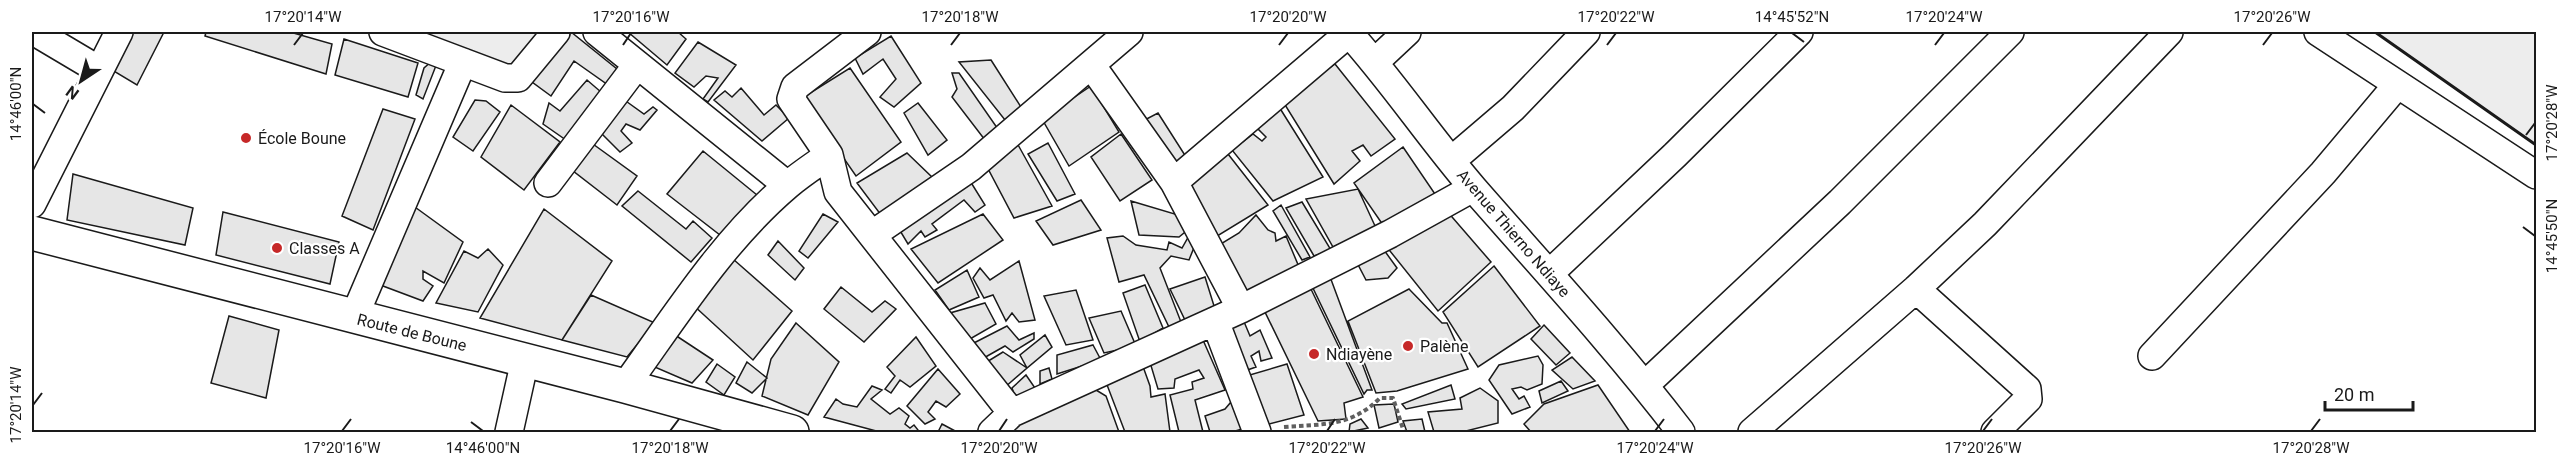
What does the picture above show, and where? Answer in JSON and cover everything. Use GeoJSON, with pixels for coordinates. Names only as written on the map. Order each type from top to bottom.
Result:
{"type":"FeatureCollection","features":[{"type":"Feature","properties":{"kind":"street"},"geometry":{"type":"LineString","coordinates":[[35,32],[99,70]]}},
{"type":"Feature","properties":{"kind":"street"},"geometry":{"type":"LineString","coordinates":[[32,204],[119,32]]}},
{"type":"Feature","properties":{"kind":"street"},"geometry":{"type":"LineString","coordinates":[[383,32],[505,78],[518,78],[556,32]]}},
{"type":"Feature","properties":{"kind":"street"},"geometry":{"type":"LineString","coordinates":[[597,32],[787,185]]}},
{"type":"Feature","properties":{"kind":"street"},"geometry":{"type":"LineString","coordinates":[[867,32],[795,87],[791,93],[791,99],[829,155],[838,192],[1012,413]]}},
{"type":"Feature","properties":{"kind":"street"},"geometry":{"type":"LineString","coordinates":[[873,234],[971,167],[1092,66],[1129,32]]}},
{"type":"Feature","properties":{"kind":"street"},"geometry":{"type":"LineString","coordinates":[[1174,182],[1349,32]]}},
{"type":"Feature","properties":{"kind":"street","name":"Avenue Thierno Ndiaye"},"geometry":{"type":"LineString","coordinates":[[1349,32],[1376,61],[1473,188],[1550,273],[1645,385],[1668,428]]}},
{"type":"Feature","properties":{"kind":"street"},"geometry":{"type":"LineString","coordinates":[[1376,61],[1407,32]]}},
{"type":"Feature","properties":{"kind":"street"},"geometry":{"type":"LineString","coordinates":[[1452,161],[1513,108],[1586,32]]}},
{"type":"Feature","properties":{"kind":"street"},"geometry":{"type":"LineString","coordinates":[[1550,273],[1800,32]]}},
{"type":"Feature","properties":{"kind":"street"},"geometry":{"type":"LineString","coordinates":[[1645,385],[1840,202],[2010,32]]}},
{"type":"Feature","properties":{"kind":"street"},"geometry":{"type":"LineString","coordinates":[[1752,432],[1916,289],[2017,191],[2169,32]]}},
{"type":"Feature","properties":{"kind":"street"},"geometry":{"type":"LineString","coordinates":[[2318,32],[2536,175]]}},
{"type":"Feature","properties":{"kind":"street"},"geometry":{"type":"LineString","coordinates":[[354,317],[462,62]]}},
{"type":"Feature","properties":{"kind":"street"},"geometry":{"type":"LineString","coordinates":[[548,183],[637,65]]}},
{"type":"Feature","properties":{"kind":"street"},"geometry":{"type":"LineString","coordinates":[[1092,66],[1174,182],[1241,309]]}},
{"type":"Feature","properties":{"kind":"street"},"geometry":{"type":"LineString","coordinates":[[2152,356],[2323,173],[2397,85]]}},
{"type":"Feature","properties":{"kind":"street"},"geometry":{"type":"LineString","coordinates":[[625,386],[712,266],[787,185],[829,155]]}},
{"type":"Feature","properties":{"kind":"street"},"geometry":{"type":"LineString","coordinates":[[992,432],[1012,413],[1241,309],[1390,234],[1473,188]]}},
{"type":"Feature","properties":{"kind":"street","name":"Route de Boune"},"geometry":{"type":"LineString","coordinates":[[32,233],[625,386],[792,432]]}},
{"type":"Feature","properties":{"kind":"street"},"geometry":{"type":"LineString","coordinates":[[1916,289],[2027,389],[2028,399],[1995,432]]}},
{"type":"Feature","properties":{"kind":"street"},"geometry":{"type":"LineString","coordinates":[[1215,321],[1257,431]]}},
{"type":"Feature","properties":{"kind":"street"},"geometry":{"type":"LineString","coordinates":[[509,432],[525,360]]}},
{"type":"Feature","properties":{"kind":"path"},"geometry":{"type":"LineString","coordinates":[[1257,431],[1346,421],[1367,410],[1380,398],[1393,398],[1404,432]]}},
{"type":"Feature","properties":{"kind":"shaded area"},"geometry":{"type":"Polygon","coordinates":[[[413,32],[541,32],[510,66],[413,32]]]}},
{"type":"Feature","properties":{"kind":"shaded area"},"geometry":{"type":"Polygon","coordinates":[[[2375,32],[2536,32],[2536,145],[2375,32]]]}},
{"type":"Feature","properties":{"kind":"building"},"geometry":{"type":"Polygon","coordinates":[[[125,32],[164,32],[137,85],[107,67],[125,32]]]}},
{"type":"Feature","properties":{"kind":"building"},"geometry":{"type":"Polygon","coordinates":[[[206,32],[290,32],[332,44],[326,74],[205,36],[206,32]]]}},
{"type":"Feature","properties":{"kind":"building"},"geometry":{"type":"Polygon","coordinates":[[[562,32],[571,32],[617,69],[611,87],[574,61],[551,96],[528,79],[562,32]]]}},
{"type":"Feature","properties":{"kind":"building"},"geometry":{"type":"Polygon","coordinates":[[[628,32],[678,32],[686,39],[667,65],[628,32]]]}},
{"type":"Feature","properties":{"kind":"building"},"geometry":{"type":"Polygon","coordinates":[[[891,36],[921,83],[894,107],[880,97],[896,79],[883,59],[863,74],[855,58],[891,36]]]}},
{"type":"Feature","properties":{"kind":"building"},"geometry":{"type":"Polygon","coordinates":[[[344,39],[418,63],[408,97],[335,75],[344,39]]]}},
{"type":"Feature","properties":{"kind":"building"},"geometry":{"type":"Polygon","coordinates":[[[698,42],[736,65],[708,102],[703,99],[718,78],[706,76],[694,87],[675,73],[698,42]]]}},
{"type":"Feature","properties":{"kind":"building"},"geometry":{"type":"Polygon","coordinates":[[[991,60],[1021,107],[1005,120],[959,62],[991,60]]]}},
{"type":"Feature","properties":{"kind":"building"},"geometry":{"type":"Polygon","coordinates":[[[432,61],[437,63],[423,99],[416,95],[424,68],[432,61]]]}},
{"type":"Feature","properties":{"kind":"building"},"geometry":{"type":"Polygon","coordinates":[[[1335,64],[1395,139],[1371,156],[1363,145],[1352,151],[1360,161],[1334,184],[1282,100],[1335,64]]]}},
{"type":"Feature","properties":{"kind":"building"},"geometry":{"type":"Polygon","coordinates":[[[850,68],[901,142],[856,176],[802,98],[850,68]]]}},
{"type":"Feature","properties":{"kind":"building"},"geometry":{"type":"Polygon","coordinates":[[[952,73],[959,73],[1000,132],[985,140],[952,97],[957,89],[952,73]]]}},
{"type":"Feature","properties":{"kind":"building"},"geometry":{"type":"Polygon","coordinates":[[[587,80],[601,92],[566,140],[543,124],[549,103],[560,111],[587,80]]]}},
{"type":"Feature","properties":{"kind":"building"},"geometry":{"type":"Polygon","coordinates":[[[1091,86],[1119,132],[1069,166],[1042,119],[1091,86]]]}},
{"type":"Feature","properties":{"kind":"building"},"geometry":{"type":"Polygon","coordinates":[[[741,88],[764,115],[776,105],[789,118],[762,141],[714,100],[725,91],[732,97],[741,88]]]}},
{"type":"Feature","properties":{"kind":"building"},"geometry":{"type":"Polygon","coordinates":[[[623,99],[644,114],[653,107],[657,110],[640,130],[626,124],[621,131],[632,143],[620,152],[597,129],[623,99]]]}},
{"type":"Feature","properties":{"kind":"building"},"geometry":{"type":"Polygon","coordinates":[[[475,100],[486,101],[500,112],[473,151],[453,137],[475,100]]]}},
{"type":"Feature","properties":{"kind":"building"},"geometry":{"type":"Polygon","coordinates":[[[1276,102],[1323,177],[1273,201],[1232,150],[1253,134],[1262,141],[1266,137],[1251,122],[1276,102]]]}},
{"type":"Feature","properties":{"kind":"building"},"geometry":{"type":"Polygon","coordinates":[[[918,103],[947,140],[928,155],[904,113],[918,103]]]}},
{"type":"Feature","properties":{"kind":"building"},"geometry":{"type":"Polygon","coordinates":[[[511,105],[560,142],[524,190],[481,157],[511,105]]]}},
{"type":"Feature","properties":{"kind":"building"},"geometry":{"type":"Polygon","coordinates":[[[383,109],[415,119],[373,230],[342,216],[383,109]]]}},
{"type":"Feature","properties":{"kind":"building"},"geometry":{"type":"Polygon","coordinates":[[[1158,113],[1188,160],[1167,171],[1135,125],[1158,113]]]}},
{"type":"Feature","properties":{"kind":"building"},"geometry":{"type":"Polygon","coordinates":[[[1121,134],[1152,180],[1120,201],[1091,157],[1121,134]]]}},
{"type":"Feature","properties":{"kind":"building"},"geometry":{"type":"Polygon","coordinates":[[[586,139],[637,176],[617,205],[568,167],[586,139]]]}},
{"type":"Feature","properties":{"kind":"building"},"geometry":{"type":"Polygon","coordinates":[[[1017,143],[1052,206],[1014,218],[985,163],[1017,143]]]}},
{"type":"Feature","properties":{"kind":"building"},"geometry":{"type":"Polygon","coordinates":[[[1048,143],[1075,194],[1057,201],[1028,154],[1048,143]]]}},
{"type":"Feature","properties":{"kind":"building"},"geometry":{"type":"Polygon","coordinates":[[[1403,147],[1435,194],[1383,225],[1354,183],[1403,147]]]}},
{"type":"Feature","properties":{"kind":"building"},"geometry":{"type":"Polygon","coordinates":[[[703,151],[757,195],[720,235],[667,194],[703,151]]]}},
{"type":"Feature","properties":{"kind":"building"},"geometry":{"type":"Polygon","coordinates":[[[907,153],[934,179],[884,219],[857,183],[907,153]]]}},
{"type":"Feature","properties":{"kind":"building"},"geometry":{"type":"Polygon","coordinates":[[[1228,154],[1268,205],[1214,238],[1183,184],[1228,154]]]}},
{"type":"Feature","properties":{"kind":"building"},"geometry":{"type":"Polygon","coordinates":[[[73,174],[193,208],[185,245],[67,220],[73,174]]]}},
{"type":"Feature","properties":{"kind":"building"},"geometry":{"type":"Polygon","coordinates":[[[967,176],[985,205],[975,212],[964,200],[932,224],[937,230],[925,237],[921,231],[908,244],[896,224],[967,176]]]}},
{"type":"Feature","properties":{"kind":"building"},"geometry":{"type":"Polygon","coordinates":[[[1358,189],[1376,228],[1333,247],[1306,199],[1358,189]]]}},
{"type":"Feature","properties":{"kind":"building"},"geometry":{"type":"Polygon","coordinates":[[[638,191],[686,229],[693,221],[712,238],[691,262],[622,206],[638,191]]]}},
{"type":"Feature","properties":{"kind":"building"},"geometry":{"type":"Polygon","coordinates":[[[1081,200],[1101,230],[1053,245],[1036,221],[1081,200]]]}},
{"type":"Feature","properties":{"kind":"building"},"geometry":{"type":"Polygon","coordinates":[[[1131,201],[1185,217],[1190,228],[1179,237],[1139,235],[1131,201]]]}},
{"type":"Feature","properties":{"kind":"building"},"geometry":{"type":"Polygon","coordinates":[[[408,202],[463,242],[444,283],[423,271],[423,279],[433,286],[423,301],[375,283],[408,202]]]}},
{"type":"Feature","properties":{"kind":"building"},"geometry":{"type":"Polygon","coordinates":[[[1302,202],[1331,250],[1314,256],[1286,208],[1302,202]]]}},
{"type":"Feature","properties":{"kind":"building"},"geometry":{"type":"Polygon","coordinates":[[[1281,205],[1310,257],[1302,260],[1273,211],[1281,205]]]}},
{"type":"Feature","properties":{"kind":"building"},"geometry":{"type":"Polygon","coordinates":[[[544,209],[612,261],[562,340],[480,318],[544,209]]]}},
{"type":"Feature","properties":{"kind":"building"},"geometry":{"type":"Polygon","coordinates":[[[1446,210],[1491,262],[1438,311],[1386,246],[1446,210]]]}},
{"type":"Feature","properties":{"kind":"building","name":"Classes A"},"geometry":{"type":"Polygon","coordinates":[[[223,212],[339,242],[330,284],[216,255],[223,212]]]}},
{"type":"Feature","properties":{"kind":"building"},"geometry":{"type":"Polygon","coordinates":[[[823,214],[838,222],[808,258],[799,251],[823,214]]]}},
{"type":"Feature","properties":{"kind":"building"},"geometry":{"type":"Polygon","coordinates":[[[983,214],[1003,240],[938,283],[911,249],[983,214]]]}},
{"type":"Feature","properties":{"kind":"building"},"geometry":{"type":"Polygon","coordinates":[[[1256,215],[1268,230],[1275,233],[1276,241],[1286,236],[1299,267],[1242,296],[1219,245],[1239,233],[1256,215]]]}},
{"type":"Feature","properties":{"kind":"building"},"geometry":{"type":"Polygon","coordinates":[[[1190,234],[1197,240],[1189,260],[1171,256],[1160,268],[1181,322],[1169,327],[1144,275],[1119,282],[1107,238],[1123,236],[1136,245],[1167,250],[1169,242],[1182,248],[1190,234]]]}},
{"type":"Feature","properties":{"kind":"building"},"geometry":{"type":"Polygon","coordinates":[[[778,241],[804,268],[795,280],[768,255],[778,241]]]}},
{"type":"Feature","properties":{"kind":"building"},"geometry":{"type":"Polygon","coordinates":[[[488,249],[503,265],[478,312],[436,303],[464,251],[478,258],[488,249]]]}},
{"type":"Feature","properties":{"kind":"building"},"geometry":{"type":"Polygon","coordinates":[[[1384,250],[1397,268],[1388,278],[1366,280],[1353,255],[1384,250]]]}},
{"type":"Feature","properties":{"kind":"building"},"geometry":{"type":"Polygon","coordinates":[[[733,259],[792,311],[753,360],[692,304],[733,259]]]}},
{"type":"Feature","properties":{"kind":"building"},"geometry":{"type":"Polygon","coordinates":[[[1019,261],[1035,320],[1019,322],[1012,313],[1006,321],[993,295],[984,298],[973,278],[980,268],[990,280],[1019,261]]]}},
{"type":"Feature","properties":{"kind":"building"},"geometry":{"type":"Polygon","coordinates":[[[1494,266],[1540,326],[1478,367],[1443,312],[1494,266]]]}},
{"type":"Feature","properties":{"kind":"building"},"geometry":{"type":"Polygon","coordinates":[[[967,270],[979,297],[949,310],[935,290],[967,270]]]}},
{"type":"Feature","properties":{"kind":"building"},"geometry":{"type":"Polygon","coordinates":[[[1329,274],[1372,390],[1367,390],[1364,394],[1311,284],[1329,274]]]}},
{"type":"Feature","properties":{"kind":"building"},"geometry":{"type":"Polygon","coordinates":[[[1205,277],[1215,309],[1185,320],[1170,289],[1205,277]]]}},
{"type":"Feature","properties":{"kind":"building"},"geometry":{"type":"Polygon","coordinates":[[[1145,285],[1163,328],[1140,342],[1123,293],[1145,285]]]}},
{"type":"Feature","properties":{"kind":"building","name":"Ndiayène"},"geometry":{"type":"Polygon","coordinates":[[[1309,285],[1363,397],[1344,403],[1346,419],[1318,421],[1264,310],[1309,285]]]}},
{"type":"Feature","properties":{"kind":"building"},"geometry":{"type":"Polygon","coordinates":[[[841,287],[872,312],[885,301],[896,309],[864,342],[824,309],[841,287]]]}},
{"type":"Feature","properties":{"kind":"building","name":"Palène"},"geometry":{"type":"Polygon","coordinates":[[[1409,289],[1442,323],[1447,323],[1468,369],[1397,391],[1376,393],[1348,321],[1409,289]]]}},
{"type":"Feature","properties":{"kind":"building"},"geometry":{"type":"Polygon","coordinates":[[[1076,290],[1093,340],[1066,345],[1044,296],[1076,290]]]}},
{"type":"Feature","properties":{"kind":"building"},"geometry":{"type":"Polygon","coordinates":[[[591,295],[655,323],[627,357],[562,340],[591,295]]]}},
{"type":"Feature","properties":{"kind":"building"},"geometry":{"type":"Polygon","coordinates":[[[985,303],[996,324],[970,339],[950,313],[985,303]]]}},
{"type":"Feature","properties":{"kind":"building"},"geometry":{"type":"Polygon","coordinates":[[[1121,311],[1136,346],[1104,353],[1089,318],[1121,311]]]}},
{"type":"Feature","properties":{"kind":"building"},"geometry":{"type":"Polygon","coordinates":[[[229,316],[279,330],[266,398],[211,383],[229,316]]]}},
{"type":"Feature","properties":{"kind":"building"},"geometry":{"type":"Polygon","coordinates":[[[1242,317],[1250,336],[1260,330],[1272,358],[1261,361],[1259,351],[1251,356],[1256,367],[1233,375],[1213,326],[1242,317]]]}},
{"type":"Feature","properties":{"kind":"building"},"geometry":{"type":"Polygon","coordinates":[[[796,323],[839,362],[808,415],[762,396],[771,359],[796,323]]]}},
{"type":"Feature","properties":{"kind":"building"},"geometry":{"type":"Polygon","coordinates":[[[1544,325],[1570,353],[1556,365],[1531,339],[1544,325]]]}},
{"type":"Feature","properties":{"kind":"building"},"geometry":{"type":"Polygon","coordinates":[[[1007,326],[1019,340],[1034,333],[1034,339],[1013,352],[1005,346],[982,359],[968,346],[1007,326]]]}},
{"type":"Feature","properties":{"kind":"building"},"geometry":{"type":"Polygon","coordinates":[[[672,333],[713,360],[692,383],[650,365],[672,333]]]}},
{"type":"Feature","properties":{"kind":"building"},"geometry":{"type":"Polygon","coordinates":[[[1045,335],[1052,347],[1027,368],[1020,355],[1045,335]]]}},
{"type":"Feature","properties":{"kind":"building"},"geometry":{"type":"Polygon","coordinates":[[[916,337],[936,366],[910,387],[900,380],[891,393],[885,389],[895,376],[887,367],[916,337]]]}},
{"type":"Feature","properties":{"kind":"building"},"geometry":{"type":"Polygon","coordinates":[[[1203,340],[1225,390],[1195,400],[1203,432],[1179,432],[1170,395],[1193,389],[1192,382],[1204,378],[1199,370],[1175,379],[1174,388],[1158,389],[1149,359],[1203,340]]]}},
{"type":"Feature","properties":{"kind":"building"},"geometry":{"type":"Polygon","coordinates":[[[1093,345],[1101,360],[1057,374],[1057,355],[1093,345]]]}},
{"type":"Feature","properties":{"kind":"building"},"geometry":{"type":"Polygon","coordinates":[[[1003,352],[1027,368],[1004,388],[985,363],[1003,352]]]}},
{"type":"Feature","properties":{"kind":"building"},"geometry":{"type":"Polygon","coordinates":[[[1538,356],[1543,365],[1542,384],[1527,390],[1521,387],[1512,389],[1519,399],[1524,396],[1530,407],[1512,414],[1489,380],[1499,365],[1538,356]]]}},
{"type":"Feature","properties":{"kind":"building"},"geometry":{"type":"Polygon","coordinates":[[[1572,357],[1595,381],[1573,389],[1552,370],[1572,357]]]}},
{"type":"Feature","properties":{"kind":"building"},"geometry":{"type":"Polygon","coordinates":[[[1141,361],[1150,386],[1151,397],[1165,394],[1170,432],[1125,432],[1104,377],[1141,361]]]}},
{"type":"Feature","properties":{"kind":"building"},"geometry":{"type":"Polygon","coordinates":[[[747,362],[767,378],[752,393],[736,383],[747,362]]]}},
{"type":"Feature","properties":{"kind":"building"},"geometry":{"type":"Polygon","coordinates":[[[717,364],[735,377],[724,395],[706,382],[717,364]]]}},
{"type":"Feature","properties":{"kind":"building"},"geometry":{"type":"Polygon","coordinates":[[[1287,364],[1304,415],[1254,428],[1236,379],[1287,364]]]}},
{"type":"Feature","properties":{"kind":"building"},"geometry":{"type":"Polygon","coordinates":[[[1049,368],[1052,379],[1040,384],[1040,371],[1049,368]]]}},
{"type":"Feature","properties":{"kind":"building"},"geometry":{"type":"Polygon","coordinates":[[[938,369],[960,394],[946,407],[936,401],[928,412],[935,419],[925,424],[907,406],[938,369]]]}},
{"type":"Feature","properties":{"kind":"building"},"geometry":{"type":"Polygon","coordinates":[[[1026,375],[1035,388],[1016,400],[1012,388],[1026,375]]]}},
{"type":"Feature","properties":{"kind":"building"},"geometry":{"type":"Polygon","coordinates":[[[1561,381],[1568,391],[1542,403],[1539,391],[1561,381]]]}},
{"type":"Feature","properties":{"kind":"building"},"geometry":{"type":"Polygon","coordinates":[[[1451,385],[1455,399],[1406,409],[1402,404],[1451,385]]]}},
{"type":"Feature","properties":{"kind":"building"},"geometry":{"type":"Polygon","coordinates":[[[1598,385],[1630,432],[1531,432],[1524,424],[1544,404],[1598,385]]]}},
{"type":"Feature","properties":{"kind":"building"},"geometry":{"type":"Polygon","coordinates":[[[872,386],[882,390],[871,399],[890,414],[899,408],[909,416],[905,424],[910,428],[914,425],[918,430],[915,432],[880,432],[824,417],[836,399],[843,404],[857,407],[872,386]]]}},
{"type":"Feature","properties":{"kind":"building"},"geometry":{"type":"Polygon","coordinates":[[[1480,388],[1498,401],[1498,423],[1462,432],[1434,432],[1428,412],[1462,409],[1460,398],[1480,388]]]}},
{"type":"Feature","properties":{"kind":"building"},"geometry":{"type":"Polygon","coordinates":[[[1096,390],[1106,396],[1119,432],[998,432],[1088,391],[1096,390]]]}},
{"type":"Feature","properties":{"kind":"building"},"geometry":{"type":"Polygon","coordinates":[[[1231,402],[1242,429],[1232,432],[1210,432],[1205,416],[1225,409],[1231,402]]]}},
{"type":"Feature","properties":{"kind":"building"},"geometry":{"type":"Polygon","coordinates":[[[1394,404],[1398,422],[1379,428],[1374,405],[1394,404]]]}},
{"type":"Feature","properties":{"kind":"building"},"geometry":{"type":"Polygon","coordinates":[[[1361,419],[1368,428],[1349,432],[1350,424],[1361,419]]]}},
{"type":"Feature","properties":{"kind":"building"},"geometry":{"type":"Polygon","coordinates":[[[1422,419],[1425,432],[1407,432],[1403,421],[1422,419]]]}},
{"type":"Feature","properties":{"kind":"building"},"geometry":{"type":"Polygon","coordinates":[[[942,424],[957,432],[938,432],[942,424]]]}},
{"type":"Feature","properties":{"kind":"wall"},"geometry":{"type":"LineString","coordinates":[[2375,32],[2536,145]]}},
{"type":"Feature","properties":{"kind":"place","name":"École Boune"},"geometry":{"type":"Point","coordinates":[246,138]}},
{"type":"Feature","properties":{"kind":"place","name":"Classes A"},"geometry":{"type":"Point","coordinates":[277,248]}},
{"type":"Feature","properties":{"kind":"place","name":"Palène"},"geometry":{"type":"Point","coordinates":[1408,346]}},
{"type":"Feature","properties":{"kind":"place","name":"Ndiayène"},"geometry":{"type":"Point","coordinates":[1314,354]}}]}
